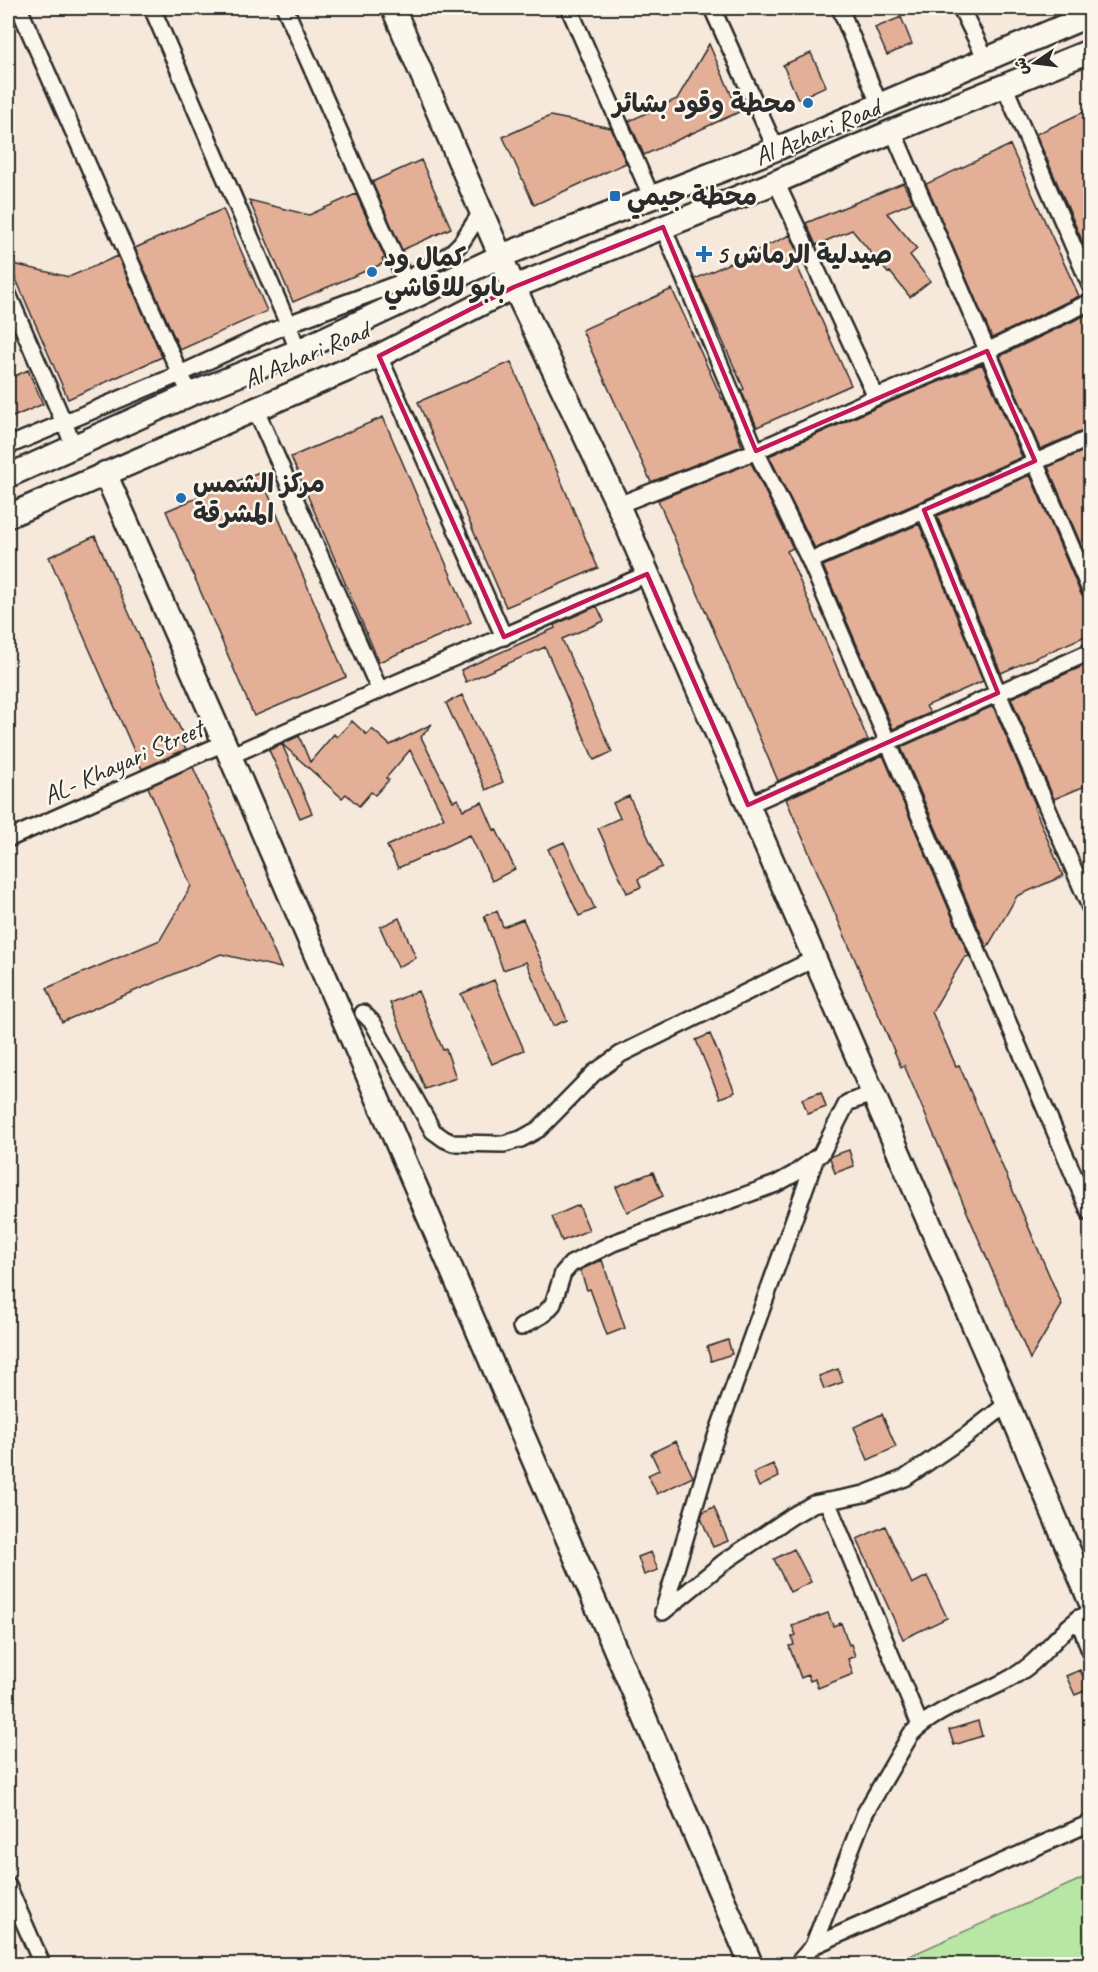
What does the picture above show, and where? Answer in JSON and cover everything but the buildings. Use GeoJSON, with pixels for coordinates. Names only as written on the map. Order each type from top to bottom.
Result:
{"type":"FeatureCollection","features":[{"type":"Feature","properties":{"kind":"street"},"geometry":{"type":"LineString","coordinates":[[19,8],[180,374],[191,394]]}},
{"type":"Feature","properties":{"kind":"street"},"geometry":{"type":"LineString","coordinates":[[152,8],[298,351]]}},
{"type":"Feature","properties":{"kind":"street"},"geometry":{"type":"LineString","coordinates":[[285,8],[409,289]]}},
{"type":"Feature","properties":{"kind":"street"},"geometry":{"type":"LineString","coordinates":[[393,8],[514,287],[618,505],[1007,1404],[1086,1611],[1090,1651]]}},
{"type":"Feature","properties":{"kind":"street"},"geometry":{"type":"LineString","coordinates":[[569,8],[651,196]]}},
{"type":"Feature","properties":{"kind":"street"},"geometry":{"type":"LineString","coordinates":[[712,8],[776,149]]}},
{"type":"Feature","properties":{"kind":"street"},"geometry":{"type":"LineString","coordinates":[[840,8],[879,104]]}},
{"type":"Feature","properties":{"kind":"street"},"geometry":{"type":"LineString","coordinates":[[961,8],[986,59]]}},
{"type":"Feature","properties":{"kind":"street","name":"Al Azhari Road"},"geometry":{"type":"LineString","coordinates":[[8,476],[191,394],[298,351],[409,289],[501,256],[776,149],[1090,15]]}},
{"type":"Feature","properties":{"kind":"street","name":"Al Azhari Road"},"geometry":{"type":"LineString","coordinates":[[8,516],[379,356],[514,287],[776,182],[893,131],[1090,51]]}},
{"type":"Feature","properties":{"kind":"street"},"geometry":{"type":"LineString","coordinates":[[1004,85],[1090,285]]}},
{"type":"Feature","properties":{"kind":"street"},"geometry":{"type":"LineString","coordinates":[[893,131],[1090,590]]}},
{"type":"Feature","properties":{"kind":"street"},"geometry":{"type":"LineString","coordinates":[[776,182],[876,397]]}},
{"type":"Feature","properties":{"kind":"street"},"geometry":{"type":"LineString","coordinates":[[8,446],[180,374],[288,324],[409,289],[461,243],[482,212]]}},
{"type":"Feature","properties":{"kind":"street"},"geometry":{"type":"LineString","coordinates":[[663,227],[756,451],[810,561],[1090,1213]]}},
{"type":"Feature","properties":{"kind":"street"},"geometry":{"type":"LineString","coordinates":[[8,294],[74,446]]}},
{"type":"Feature","properties":{"kind":"street"},"geometry":{"type":"LineString","coordinates":[[618,505],[756,451],[876,397],[987,351],[1090,302]]}},
{"type":"Feature","properties":{"kind":"street"},"geometry":{"type":"LineString","coordinates":[[379,356],[504,637]]}},
{"type":"Feature","properties":{"kind":"street"},"geometry":{"type":"LineString","coordinates":[[255,408],[379,689]]}},
{"type":"Feature","properties":{"kind":"street"},"geometry":{"type":"LineString","coordinates":[[810,561],[1090,438]]}},
{"type":"Feature","properties":{"kind":"street"},"geometry":{"type":"LineString","coordinates":[[105,473],[227,750],[751,1965]]}},
{"type":"Feature","properties":{"kind":"street"},"geometry":{"type":"LineString","coordinates":[[924,510],[998,693],[1090,907]]}},
{"type":"Feature","properties":{"kind":"street","name":"AL- Khayari Street"},"geometry":{"type":"LineString","coordinates":[[8,838],[379,689],[647,574]]}},
{"type":"Feature","properties":{"kind":"street"},"geometry":{"type":"LineString","coordinates":[[748,805],[1090,652]]}},
{"type":"Feature","properties":{"kind":"street"},"geometry":{"type":"LineString","coordinates":[[363,1014],[373,1023],[433,1131],[453,1143],[504,1144],[521,1139],[539,1129],[594,1073],[621,1054],[814,958]]}},
{"type":"Feature","properties":{"kind":"street"},"geometry":{"type":"LineString","coordinates":[[521,1327],[544,1314],[553,1304],[563,1273],[571,1264],[613,1243],[777,1184],[821,1154],[848,1103],[872,1094]]}},
{"type":"Feature","properties":{"kind":"street"},"geometry":{"type":"LineString","coordinates":[[814,1160],[713,1445],[663,1612],[724,1562],[792,1516],[813,1504],[864,1494],[905,1478],[966,1436],[1007,1404]]}},
{"type":"Feature","properties":{"kind":"street"},"geometry":{"type":"LineString","coordinates":[[827,1501],[920,1725]]}},
{"type":"Feature","properties":{"kind":"street"},"geometry":{"type":"LineString","coordinates":[[798,1963],[813,1946],[866,1813],[911,1734],[920,1725],[974,1695],[1012,1678],[1086,1611]]}},
{"type":"Feature","properties":{"kind":"street"},"geometry":{"type":"LineString","coordinates":[[813,1946],[1090,1823]]}},
{"type":"Feature","properties":{"kind":"street"},"geometry":{"type":"LineString","coordinates":[[8,1886],[42,1965]]}},
{"type":"Feature","properties":{"kind":"highlighted area"},"geometry":{"type":"Polygon","coordinates":[[[663,227],[756,451],[987,351],[1035,461],[924,510],[998,693],[748,805],[647,574],[504,637],[379,356],[514,287],[663,227]]]}},
{"type":"Feature","properties":{"kind":"green space"},"geometry":{"type":"Polygon","coordinates":[[[1090,1875],[1090,1964],[892,1964],[1090,1875]]]}},
{"type":"Feature","properties":{"kind":"place","name":"محطة وقود بشائر"},"geometry":{"type":"Point","coordinates":[808,103]}},
{"type":"Feature","properties":{"kind":"place","name":"محطة جيمي"},"geometry":{"type":"Point","coordinates":[615,196]}},
{"type":"Feature","properties":{"kind":"place","name":"صيدلية الرماش 5"},"geometry":{"type":"Point","coordinates":[704,254]}},
{"type":"Feature","properties":{"kind":"place","name":"كمال ود بابو للاقاشي"},"geometry":{"type":"Point","coordinates":[372,272]}},
{"type":"Feature","properties":{"kind":"place","name":"مركز الشمس المشرقة"},"geometry":{"type":"Point","coordinates":[181,498]}}]}
